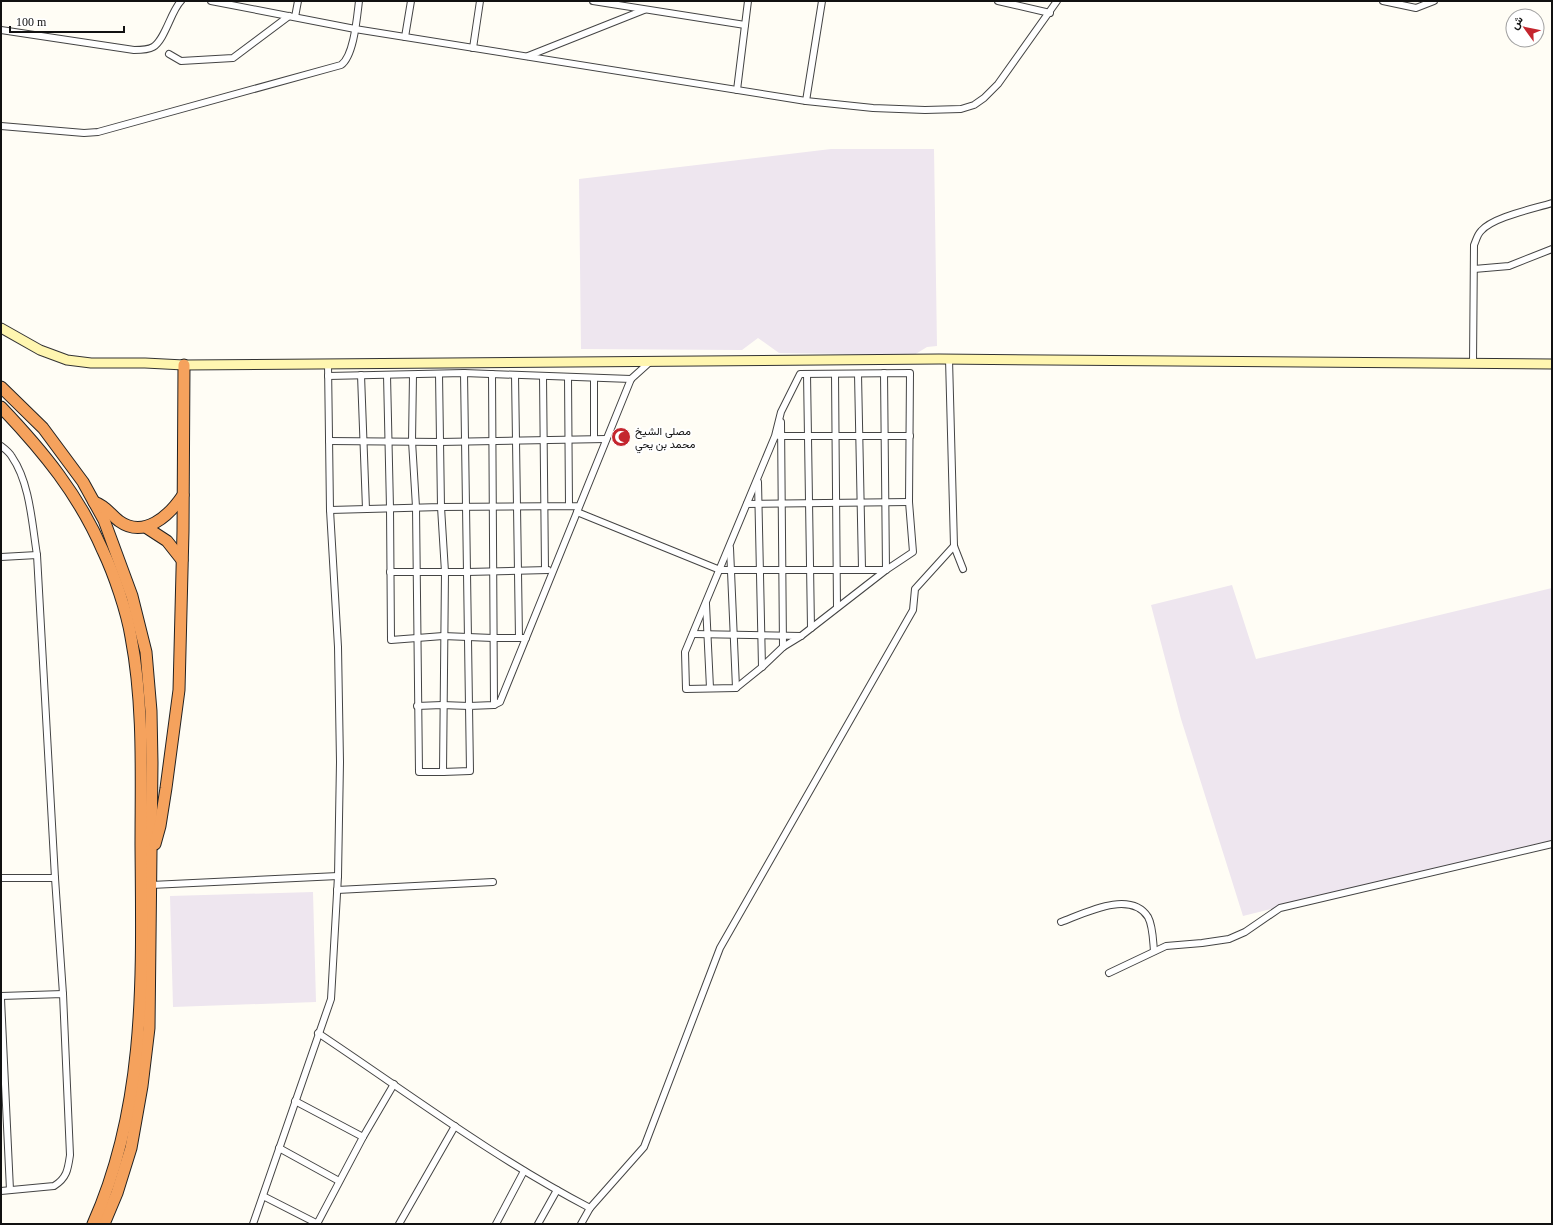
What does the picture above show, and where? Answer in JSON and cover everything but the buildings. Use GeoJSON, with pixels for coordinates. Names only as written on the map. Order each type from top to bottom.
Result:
{"type":"FeatureCollection","features":[{"type":"Feature","properties":{"kind":"highway"},"geometry":{"type":"LineString","coordinates":[[151,862],[160,826],[179,690],[184,365]]}},
{"type":"Feature","properties":{"kind":"highway"},"geometry":{"type":"LineString","coordinates":[[1,387],[43,428],[79,476],[104,520],[132,596],[146,652],[151,711],[152,763],[149,1028],[142,1086],[132,1148],[117,1193],[104,1224]]}},
{"type":"Feature","properties":{"kind":"highway"},"geometry":{"type":"LineString","coordinates":[[1,407],[52,464],[78,502],[106,557],[131,634],[135,658],[140,741],[142,947],[140,1026],[134,1080],[123,1134],[108,1185],[93,1224]]}},
{"type":"Feature","properties":{"kind":"highway"},"geometry":{"type":"LineString","coordinates":[[147,528],[167,514],[183,495]]}},
{"type":"Feature","properties":{"kind":"highway"},"geometry":{"type":"LineString","coordinates":[[94,502],[104,506],[123,524],[133,527],[147,528],[167,542],[182,560]]}},
{"type":"Feature","properties":{"kind":"street"},"geometry":{"type":"LineString","coordinates":[[1,30],[134,50],[147,49],[154,46],[159,41],[181,1]]}},
{"type":"Feature","properties":{"kind":"street"},"geometry":{"type":"LineString","coordinates":[[211,1],[355,29],[806,101],[873,108],[925,110],[961,109],[974,105],[984,98],[998,84],[1058,1]]}},
{"type":"Feature","properties":{"kind":"street"},"geometry":{"type":"LineString","coordinates":[[248,8],[250,1]]}},
{"type":"Feature","properties":{"kind":"street"},"geometry":{"type":"LineString","coordinates":[[169,54],[181,61],[233,58],[292,17],[298,1]]}},
{"type":"Feature","properties":{"kind":"street"},"geometry":{"type":"LineString","coordinates":[[1,126],[84,133],[98,132],[341,65],[346,62],[348,57],[355,29],[359,1]]}},
{"type":"Feature","properties":{"kind":"street"},"geometry":{"type":"LineString","coordinates":[[406,37],[411,1]]}},
{"type":"Feature","properties":{"kind":"street"},"geometry":{"type":"LineString","coordinates":[[473,48],[480,1]]}},
{"type":"Feature","properties":{"kind":"street"},"geometry":{"type":"LineString","coordinates":[[593,1],[745,25]]}},
{"type":"Feature","properties":{"kind":"street"},"geometry":{"type":"LineString","coordinates":[[737,90],[748,1]]}},
{"type":"Feature","properties":{"kind":"street"},"geometry":{"type":"LineString","coordinates":[[806,101],[822,1]]}},
{"type":"Feature","properties":{"kind":"street"},"geometry":{"type":"LineString","coordinates":[[998,1],[1050,13]]}},
{"type":"Feature","properties":{"kind":"street"},"geometry":{"type":"LineString","coordinates":[[1383,1],[1416,8],[1434,1]]}},
{"type":"Feature","properties":{"kind":"street"},"geometry":{"type":"LineString","coordinates":[[527,57],[646,9]]}},
{"type":"Feature","properties":{"kind":"street"},"geometry":{"type":"LineString","coordinates":[[1473,364],[1474,245],[1479,232],[1487,225],[1517,213],[1552,203]]}},
{"type":"Feature","properties":{"kind":"street"},"geometry":{"type":"LineString","coordinates":[[1474,269],[1509,266],[1552,250]]}},
{"type":"Feature","properties":{"kind":"street"},"geometry":{"type":"LineString","coordinates":[[1,328],[40,350],[67,360],[91,363],[145,362],[184,365],[949,359],[1552,364]]}},
{"type":"Feature","properties":{"kind":"street"},"geometry":{"type":"LineString","coordinates":[[949,359],[954,546],[963,569]]}},
{"type":"Feature","properties":{"kind":"street"},"geometry":{"type":"LineString","coordinates":[[417,706],[494,705],[500,702],[523,638],[554,569],[631,379],[651,361]]}},
{"type":"Feature","properties":{"kind":"street"},"geometry":{"type":"LineString","coordinates":[[253,1224],[331,999],[338,876],[340,762],[338,655],[330,510],[328,364]]}},
{"type":"Feature","properties":{"kind":"street"},"geometry":{"type":"LineString","coordinates":[[328,376],[464,373],[631,379]]}},
{"type":"Feature","properties":{"kind":"street"},"geometry":{"type":"LineString","coordinates":[[413,375],[412,441],[416,507],[418,639],[417,706],[419,772],[470,771],[464,373]]}},
{"type":"Feature","properties":{"kind":"street"},"geometry":{"type":"LineString","coordinates":[[884,373],[884,502],[886,570]]}},
{"type":"Feature","properties":{"kind":"street"},"geometry":{"type":"LineString","coordinates":[[778,436],[758,478],[685,652],[686,689],[736,688],[762,667],[783,647],[801,636],[886,570],[913,552],[910,502],[910,373],[800,374],[781,412],[778,436],[782,503],[783,647]]}},
{"type":"Feature","properties":{"kind":"street"},"geometry":{"type":"LineString","coordinates":[[439,374],[441,507],[445,572],[442,772]]}},
{"type":"Feature","properties":{"kind":"street"},"geometry":{"type":"LineString","coordinates":[[492,374],[494,705]]}},
{"type":"Feature","properties":{"kind":"street"},"geometry":{"type":"LineString","coordinates":[[807,374],[811,628]]}},
{"type":"Feature","properties":{"kind":"street"},"geometry":{"type":"LineString","coordinates":[[835,374],[837,607]]}},
{"type":"Feature","properties":{"kind":"street"},"geometry":{"type":"LineString","coordinates":[[858,374],[862,569]]}},
{"type":"Feature","properties":{"kind":"street"},"geometry":{"type":"LineString","coordinates":[[388,375],[391,640],[443,636],[467,638],[523,638]]}},
{"type":"Feature","properties":{"kind":"street"},"geometry":{"type":"LineString","coordinates":[[515,375],[518,570],[523,638]]}},
{"type":"Feature","properties":{"kind":"street"},"geometry":{"type":"LineString","coordinates":[[361,376],[366,509]]}},
{"type":"Feature","properties":{"kind":"street"},"geometry":{"type":"LineString","coordinates":[[543,376],[545,570]]}},
{"type":"Feature","properties":{"kind":"street"},"geometry":{"type":"LineString","coordinates":[[568,377],[569,506]]}},
{"type":"Feature","properties":{"kind":"street"},"geometry":{"type":"LineString","coordinates":[[594,378],[594,439]]}},
{"type":"Feature","properties":{"kind":"street"},"geometry":{"type":"LineString","coordinates":[[778,436],[910,436]]}},
{"type":"Feature","properties":{"kind":"street"},"geometry":{"type":"LineString","coordinates":[[329,442],[464,442],[606,439]]}},
{"type":"Feature","properties":{"kind":"street"},"geometry":{"type":"LineString","coordinates":[[1,446],[12,455],[20,471],[28,497],[37,555],[63,994],[70,1154],[68,1171],[61,1181],[54,1186],[1,1191]]}},
{"type":"Feature","properties":{"kind":"street"},"geometry":{"type":"LineString","coordinates":[[758,478],[762,667]]}},
{"type":"Feature","properties":{"kind":"street"},"geometry":{"type":"LineString","coordinates":[[747,504],[910,502]]}},
{"type":"Feature","properties":{"kind":"street"},"geometry":{"type":"LineString","coordinates":[[330,510],[416,507],[569,506],[720,570],[886,570]]}},
{"type":"Feature","properties":{"kind":"street"},"geometry":{"type":"LineString","coordinates":[[730,546],[736,688]]}},
{"type":"Feature","properties":{"kind":"street"},"geometry":{"type":"LineString","coordinates":[[581,1224],[590,1208],[644,1147],[720,948],[914,610],[915,589],[954,546]]}},
{"type":"Feature","properties":{"kind":"street"},"geometry":{"type":"LineString","coordinates":[[1,557],[37,555]]}},
{"type":"Feature","properties":{"kind":"street"},"geometry":{"type":"LineString","coordinates":[[390,572],[467,572],[554,569]]}},
{"type":"Feature","properties":{"kind":"street"},"geometry":{"type":"LineString","coordinates":[[706,602],[710,688]]}},
{"type":"Feature","properties":{"kind":"street"},"geometry":{"type":"LineString","coordinates":[[693,634],[801,636]]}},
{"type":"Feature","properties":{"kind":"street"},"geometry":{"type":"LineString","coordinates":[[1109,973],[1166,946],[1228,939],[1245,932],[1280,908],[1552,844]]}},
{"type":"Feature","properties":{"kind":"street"},"geometry":{"type":"LineString","coordinates":[[150,885],[338,876]]}},
{"type":"Feature","properties":{"kind":"street"},"geometry":{"type":"LineString","coordinates":[[1,878],[55,878]]}},
{"type":"Feature","properties":{"kind":"street"},"geometry":{"type":"LineString","coordinates":[[337,890],[493,882]]}},
{"type":"Feature","properties":{"kind":"street"},"geometry":{"type":"LineString","coordinates":[[1061,922],[1102,906],[1117,904],[1132,906],[1148,917],[1154,951]]}},
{"type":"Feature","properties":{"kind":"street"},"geometry":{"type":"LineString","coordinates":[[10,1190],[1,998],[63,994]]}},
{"type":"Feature","properties":{"kind":"street"},"geometry":{"type":"LineString","coordinates":[[318,1033],[454,1126],[524,1171],[590,1208]]}},
{"type":"Feature","properties":{"kind":"street"},"geometry":{"type":"LineString","coordinates":[[263,1196],[317,1224],[363,1137],[394,1084]]}},
{"type":"Feature","properties":{"kind":"street"},"geometry":{"type":"LineString","coordinates":[[295,1102],[363,1137]]}},
{"type":"Feature","properties":{"kind":"street"},"geometry":{"type":"LineString","coordinates":[[399,1224],[454,1126]]}},
{"type":"Feature","properties":{"kind":"street"},"geometry":{"type":"LineString","coordinates":[[279,1148],[339,1182]]}},
{"type":"Feature","properties":{"kind":"street"},"geometry":{"type":"LineString","coordinates":[[496,1224],[524,1171]]}},
{"type":"Feature","properties":{"kind":"street"},"geometry":{"type":"LineString","coordinates":[[538,1224],[556,1190]]}},
{"type":"Feature","properties":{"kind":"shaded area"},"geometry":{"type":"Polygon","coordinates":[[[831,149],[934,149],[937,346],[927,347],[914,355],[779,353],[758,338],[742,350],[581,349],[579,179],[831,149]]]}},
{"type":"Feature","properties":{"kind":"shaded area"},"geometry":{"type":"Polygon","coordinates":[[[1232,585],[1256,659],[1552,588],[1552,840],[1243,916],[1181,719],[1151,605],[1232,585]]]}},
{"type":"Feature","properties":{"kind":"shaded area"},"geometry":{"type":"Polygon","coordinates":[[[313,892],[316,1002],[173,1007],[170,896],[313,892]]]}},
{"type":"Feature","properties":{"kind":"place","name":"مصلى الشيخ محمد بن يحي"},"geometry":{"type":"Point","coordinates":[621,437]}}]}
